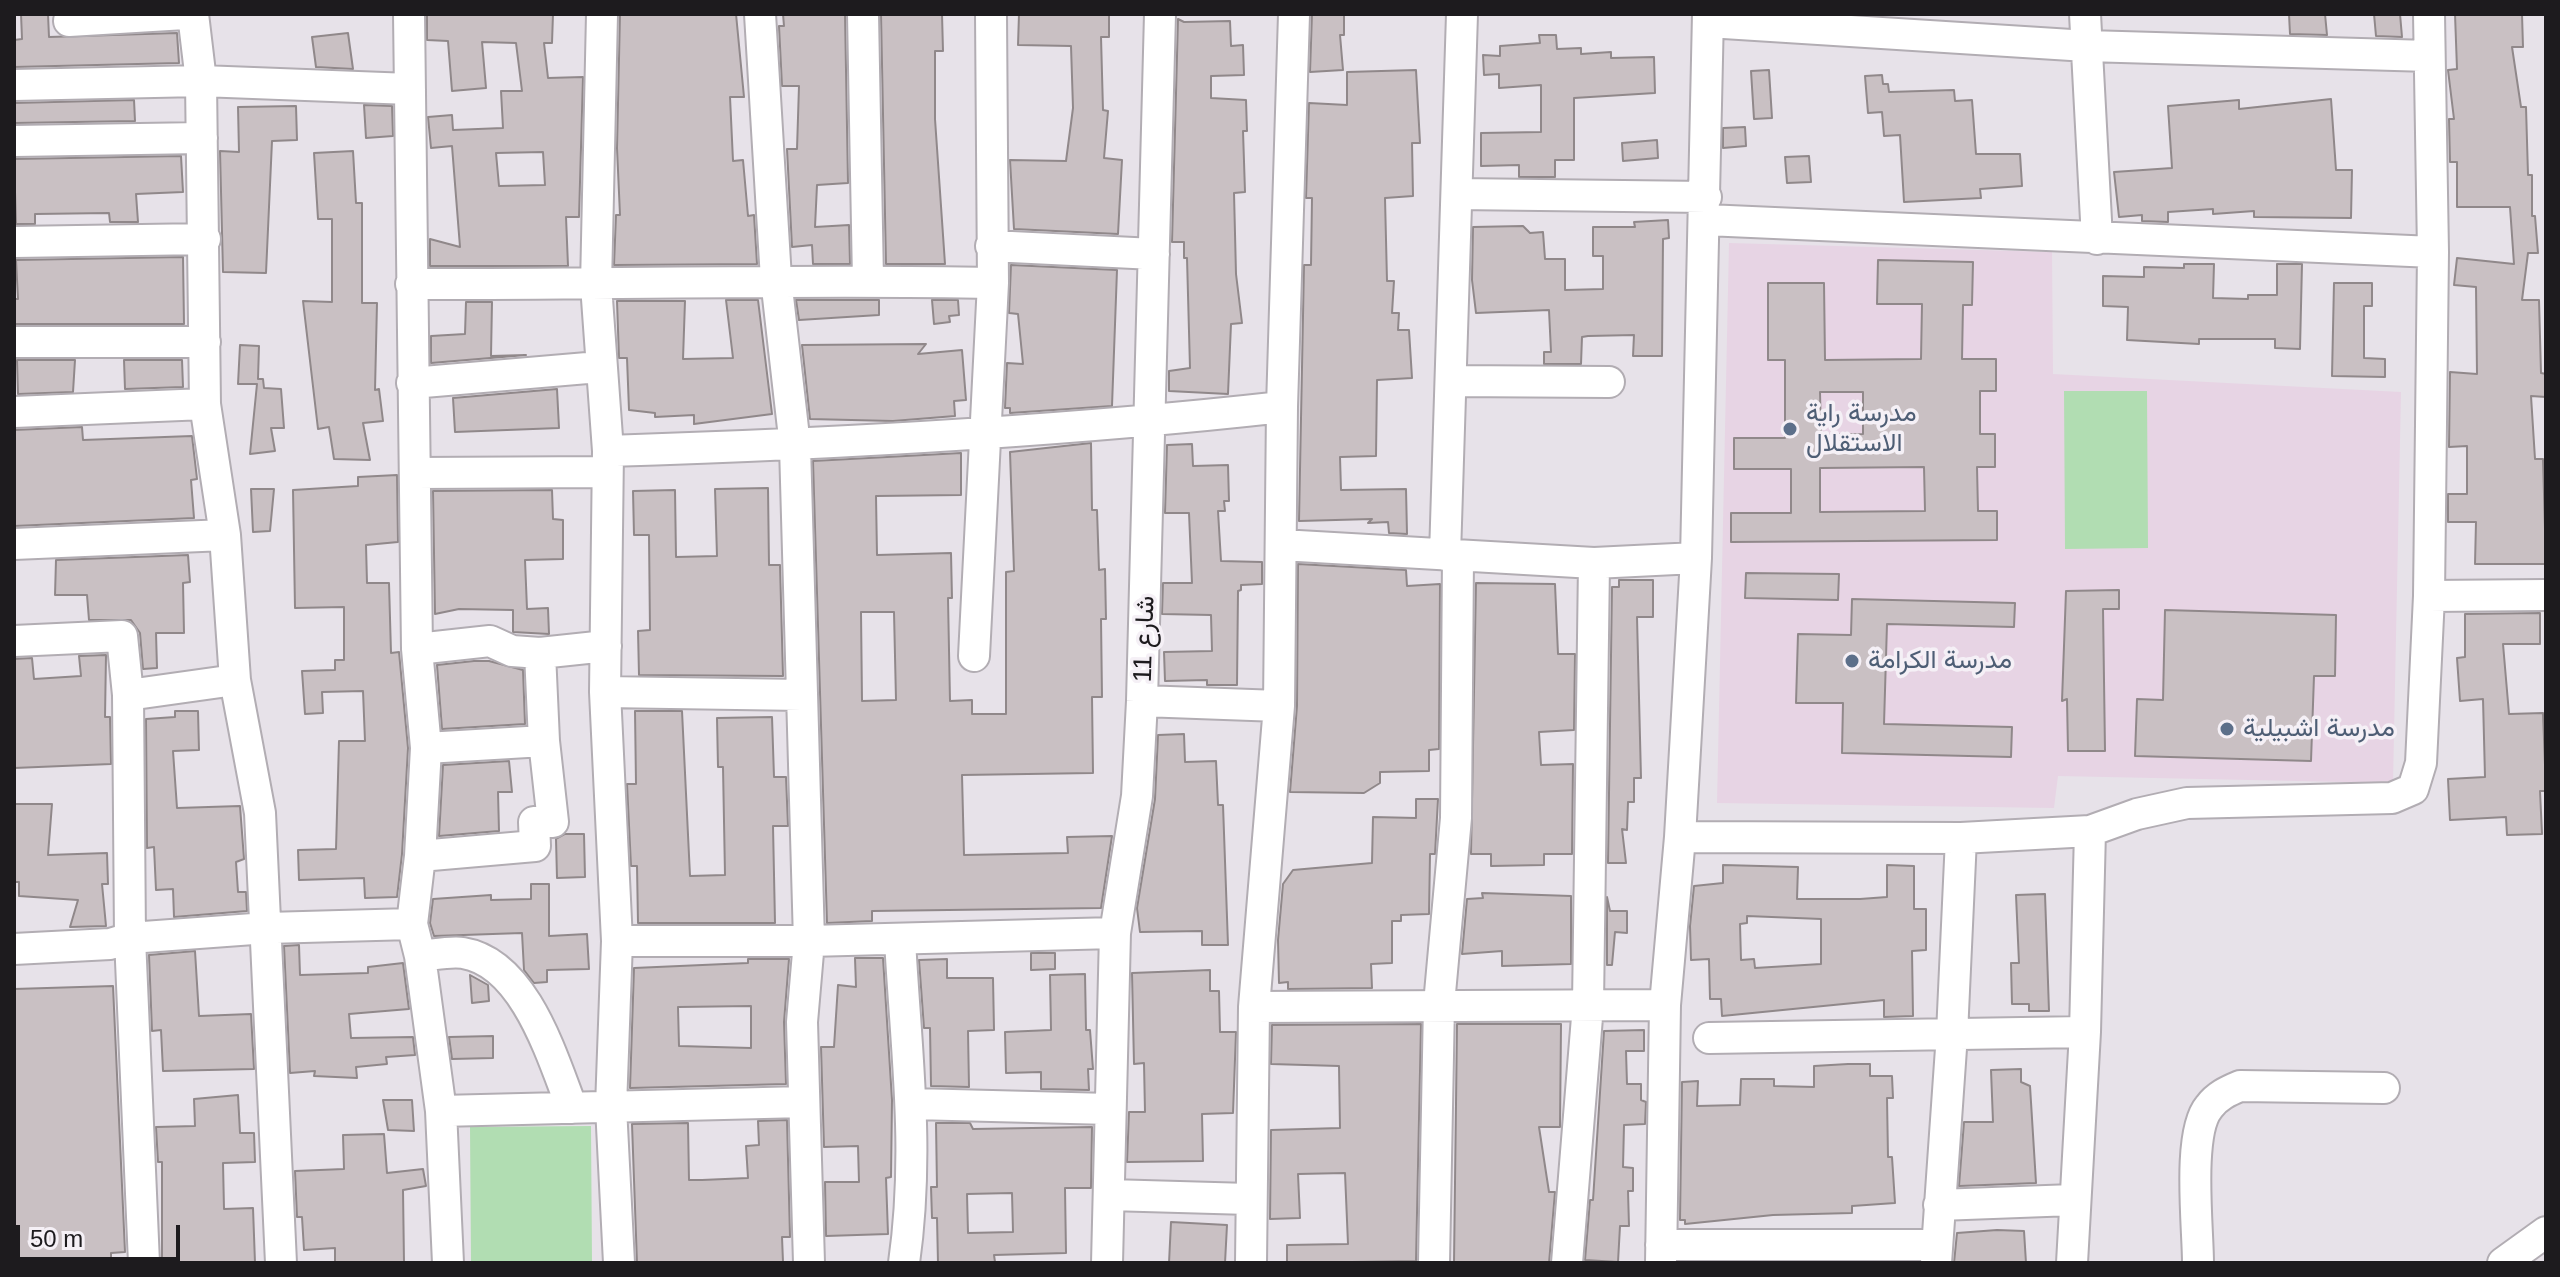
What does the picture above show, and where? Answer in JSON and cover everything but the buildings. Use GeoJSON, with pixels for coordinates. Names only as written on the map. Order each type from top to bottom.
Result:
{"type":"FeatureCollection","features":[{"type":"Feature","properties":{"kind":"street"},"geometry":{"type":"LineString","coordinates":[[69,21],[185,14]]}},
{"type":"Feature","properties":{"kind":"street"},"geometry":{"type":"LineString","coordinates":[[193,14],[201,81],[205,404],[225,535],[235,680],[260,813],[281,1263]]}},
{"type":"Feature","properties":{"kind":"street"},"geometry":{"type":"LineString","coordinates":[[409,14],[417,649],[426,748],[420,856],[412,924],[420,956],[441,1111],[448,1263]]}},
{"type":"Feature","properties":{"kind":"street"},"geometry":{"type":"LineString","coordinates":[[602,14],[596,285],[599,367],[608,462],[605,692],[617,941],[611,1107],[619,1263]]}},
{"type":"Feature","properties":{"kind":"street"},"geometry":{"type":"LineString","coordinates":[[760,14],[776,279],[795,446],[809,941],[802,1022],[809,1263]]}},
{"type":"Feature","properties":{"kind":"street"},"geometry":{"type":"LineString","coordinates":[[863,14],[868,280]]}},
{"type":"Feature","properties":{"kind":"street"},"geometry":{"type":"LineString","coordinates":[[974,656],[993,283],[991,14]]}},
{"type":"Feature","properties":{"kind":"street","name":"شارع 11"},"geometry":{"type":"LineString","coordinates":[[1107,1263],[1115,933],[1137,796],[1142,701],[1160,14]]}},
{"type":"Feature","properties":{"kind":"street"},"geometry":{"type":"LineString","coordinates":[[1251,1263],[1249,1199],[1254,1007],[1279,706],[1282,407],[1294,14]]}},
{"type":"Feature","properties":{"kind":"street"},"geometry":{"type":"LineString","coordinates":[[1434,1263],[1439,1004],[1456,818],[1451,381],[1462,14]]}},
{"type":"Feature","properties":{"kind":"street"},"geometry":{"type":"LineString","coordinates":[[2085,14],[2097,239]]}},
{"type":"Feature","properties":{"kind":"street"},"geometry":{"type":"LineString","coordinates":[[1680,837],[1961,838],[2090,831],[2137,814],[2187,803],[2392,798],[2413,789],[2421,763],[2429,596],[2433,252],[2429,14]]}},
{"type":"Feature","properties":{"kind":"street"},"geometry":{"type":"LineString","coordinates":[[1961,838],[1952,1034],[1936,1254],[1661,1254],[1665,1005],[1680,837],[1696,558],[1708,18],[2087,46],[2429,56]]}},
{"type":"Feature","properties":{"kind":"street"},"geometry":{"type":"LineString","coordinates":[[14,85],[201,81],[410,89]]}},
{"type":"Feature","properties":{"kind":"street"},"geometry":{"type":"LineString","coordinates":[[14,141],[202,138]]}},
{"type":"Feature","properties":{"kind":"street"},"geometry":{"type":"LineString","coordinates":[[1457,194],[1706,208],[2097,239],[2433,252]]}},
{"type":"Feature","properties":{"kind":"street"},"geometry":{"type":"LineString","coordinates":[[14,242],[205,239]]}},
{"type":"Feature","properties":{"kind":"street"},"geometry":{"type":"LineString","coordinates":[[991,246],[1154,254]]}},
{"type":"Feature","properties":{"kind":"street"},"geometry":{"type":"LineString","coordinates":[[411,284],[596,285],[776,279],[993,283]]}},
{"type":"Feature","properties":{"kind":"street"},"geometry":{"type":"LineString","coordinates":[[14,342],[205,342]]}},
{"type":"Feature","properties":{"kind":"street"},"geometry":{"type":"LineString","coordinates":[[412,383],[599,367]]}},
{"type":"Feature","properties":{"kind":"street"},"geometry":{"type":"LineString","coordinates":[[1451,381],[1609,382]]}},
{"type":"Feature","properties":{"kind":"street"},"geometry":{"type":"LineString","coordinates":[[14,412],[205,404]]}},
{"type":"Feature","properties":{"kind":"street"},"geometry":{"type":"LineString","coordinates":[[415,473],[608,462],[1150,421],[1282,407]]}},
{"type":"Feature","properties":{"kind":"street"},"geometry":{"type":"LineString","coordinates":[[14,544],[225,535]]}},
{"type":"Feature","properties":{"kind":"street"},"geometry":{"type":"LineString","coordinates":[[1281,545],[1594,563],[1696,558]]}},
{"type":"Feature","properties":{"kind":"street"},"geometry":{"type":"LineString","coordinates":[[1567,1263],[1588,1005],[1594,563]]}},
{"type":"Feature","properties":{"kind":"street"},"geometry":{"type":"LineString","coordinates":[[2429,596],[2546,595]]}},
{"type":"Feature","properties":{"kind":"street"},"geometry":{"type":"LineString","coordinates":[[14,641],[122,636],[128,695],[130,938],[144,1263]]}},
{"type":"Feature","properties":{"kind":"street"},"geometry":{"type":"LineString","coordinates":[[417,649],[490,641],[512,651],[540,653],[606,646]]}},
{"type":"Feature","properties":{"kind":"street"},"geometry":{"type":"LineString","coordinates":[[420,856],[535,846],[534,822],[553,822],[544,741],[540,653]]}},
{"type":"Feature","properties":{"kind":"street"},"geometry":{"type":"LineString","coordinates":[[128,695],[235,680]]}},
{"type":"Feature","properties":{"kind":"street"},"geometry":{"type":"LineString","coordinates":[[605,692],[802,695]]}},
{"type":"Feature","properties":{"kind":"street"},"geometry":{"type":"LineString","coordinates":[[1142,701],[1279,706]]}},
{"type":"Feature","properties":{"kind":"street"},"geometry":{"type":"LineString","coordinates":[[426,748],[544,741]]}},
{"type":"Feature","properties":{"kind":"street"},"geometry":{"type":"LineString","coordinates":[[2072,1263],[2073,1200],[2085,1032],[2090,831]]}},
{"type":"Feature","properties":{"kind":"street"},"geometry":{"type":"LineString","coordinates":[[14,949],[110,944],[130,938],[267,928],[412,924]]}},
{"type":"Feature","properties":{"kind":"street"},"geometry":{"type":"LineString","coordinates":[[617,941],[900,940],[1115,933]]}},
{"type":"Feature","properties":{"kind":"street"},"geometry":{"type":"LineString","coordinates":[[900,940],[913,1104],[913,1200],[904,1263]]}},
{"type":"Feature","properties":{"kind":"street"},"geometry":{"type":"LineString","coordinates":[[420,956],[461,952],[489,961],[514,984],[542,1032],[572,1108]]}},
{"type":"Feature","properties":{"kind":"street"},"geometry":{"type":"LineString","coordinates":[[1254,1007],[1665,1005]]}},
{"type":"Feature","properties":{"kind":"street"},"geometry":{"type":"LineString","coordinates":[[1709,1038],[2085,1032]]}},
{"type":"Feature","properties":{"kind":"street"},"geometry":{"type":"LineString","coordinates":[[2198,1263],[2198,1130],[2207,1108],[2223,1094],[2240,1086],[2384,1088]]}},
{"type":"Feature","properties":{"kind":"street"},"geometry":{"type":"LineString","coordinates":[[441,1111],[804,1102]]}},
{"type":"Feature","properties":{"kind":"street"},"geometry":{"type":"LineString","coordinates":[[913,1104],[1110,1109]]}},
{"type":"Feature","properties":{"kind":"street"},"geometry":{"type":"LineString","coordinates":[[1109,1195],[1249,1199]]}},
{"type":"Feature","properties":{"kind":"street"},"geometry":{"type":"LineString","coordinates":[[1939,1205],[2073,1200]]}},
{"type":"Feature","properties":{"kind":"street"},"geometry":{"type":"LineString","coordinates":[[2503,1263],[2546,1232]]}},
{"type":"Feature","properties":{"kind":"shaded area"},"geometry":{"type":"Polygon","coordinates":[[[1729,243],[2052,252],[2053,374],[2401,392],[2393,783],[2058,776],[2054,808],[1717,803],[1729,243]]]}},
{"type":"Feature","properties":{"kind":"green space"},"geometry":{"type":"Polygon","coordinates":[[[2064,391],[2147,391],[2148,548],[2065,549],[2064,391]]]}},
{"type":"Feature","properties":{"kind":"green space"},"geometry":{"type":"Polygon","coordinates":[[[591,1126],[592,1263],[471,1263],[470,1127],[591,1126]]]}},
{"type":"Feature","properties":{"kind":"place","name":"مدرسة راية الاستقلال"},"geometry":{"type":"Point","coordinates":[1790,429]}},
{"type":"Feature","properties":{"kind":"place","name":"مدرسة الكرامة"},"geometry":{"type":"Point","coordinates":[1852,661]}},
{"type":"Feature","properties":{"kind":"place","name":"مدرسة اشبيلية"},"geometry":{"type":"Point","coordinates":[2227,729]}}]}
